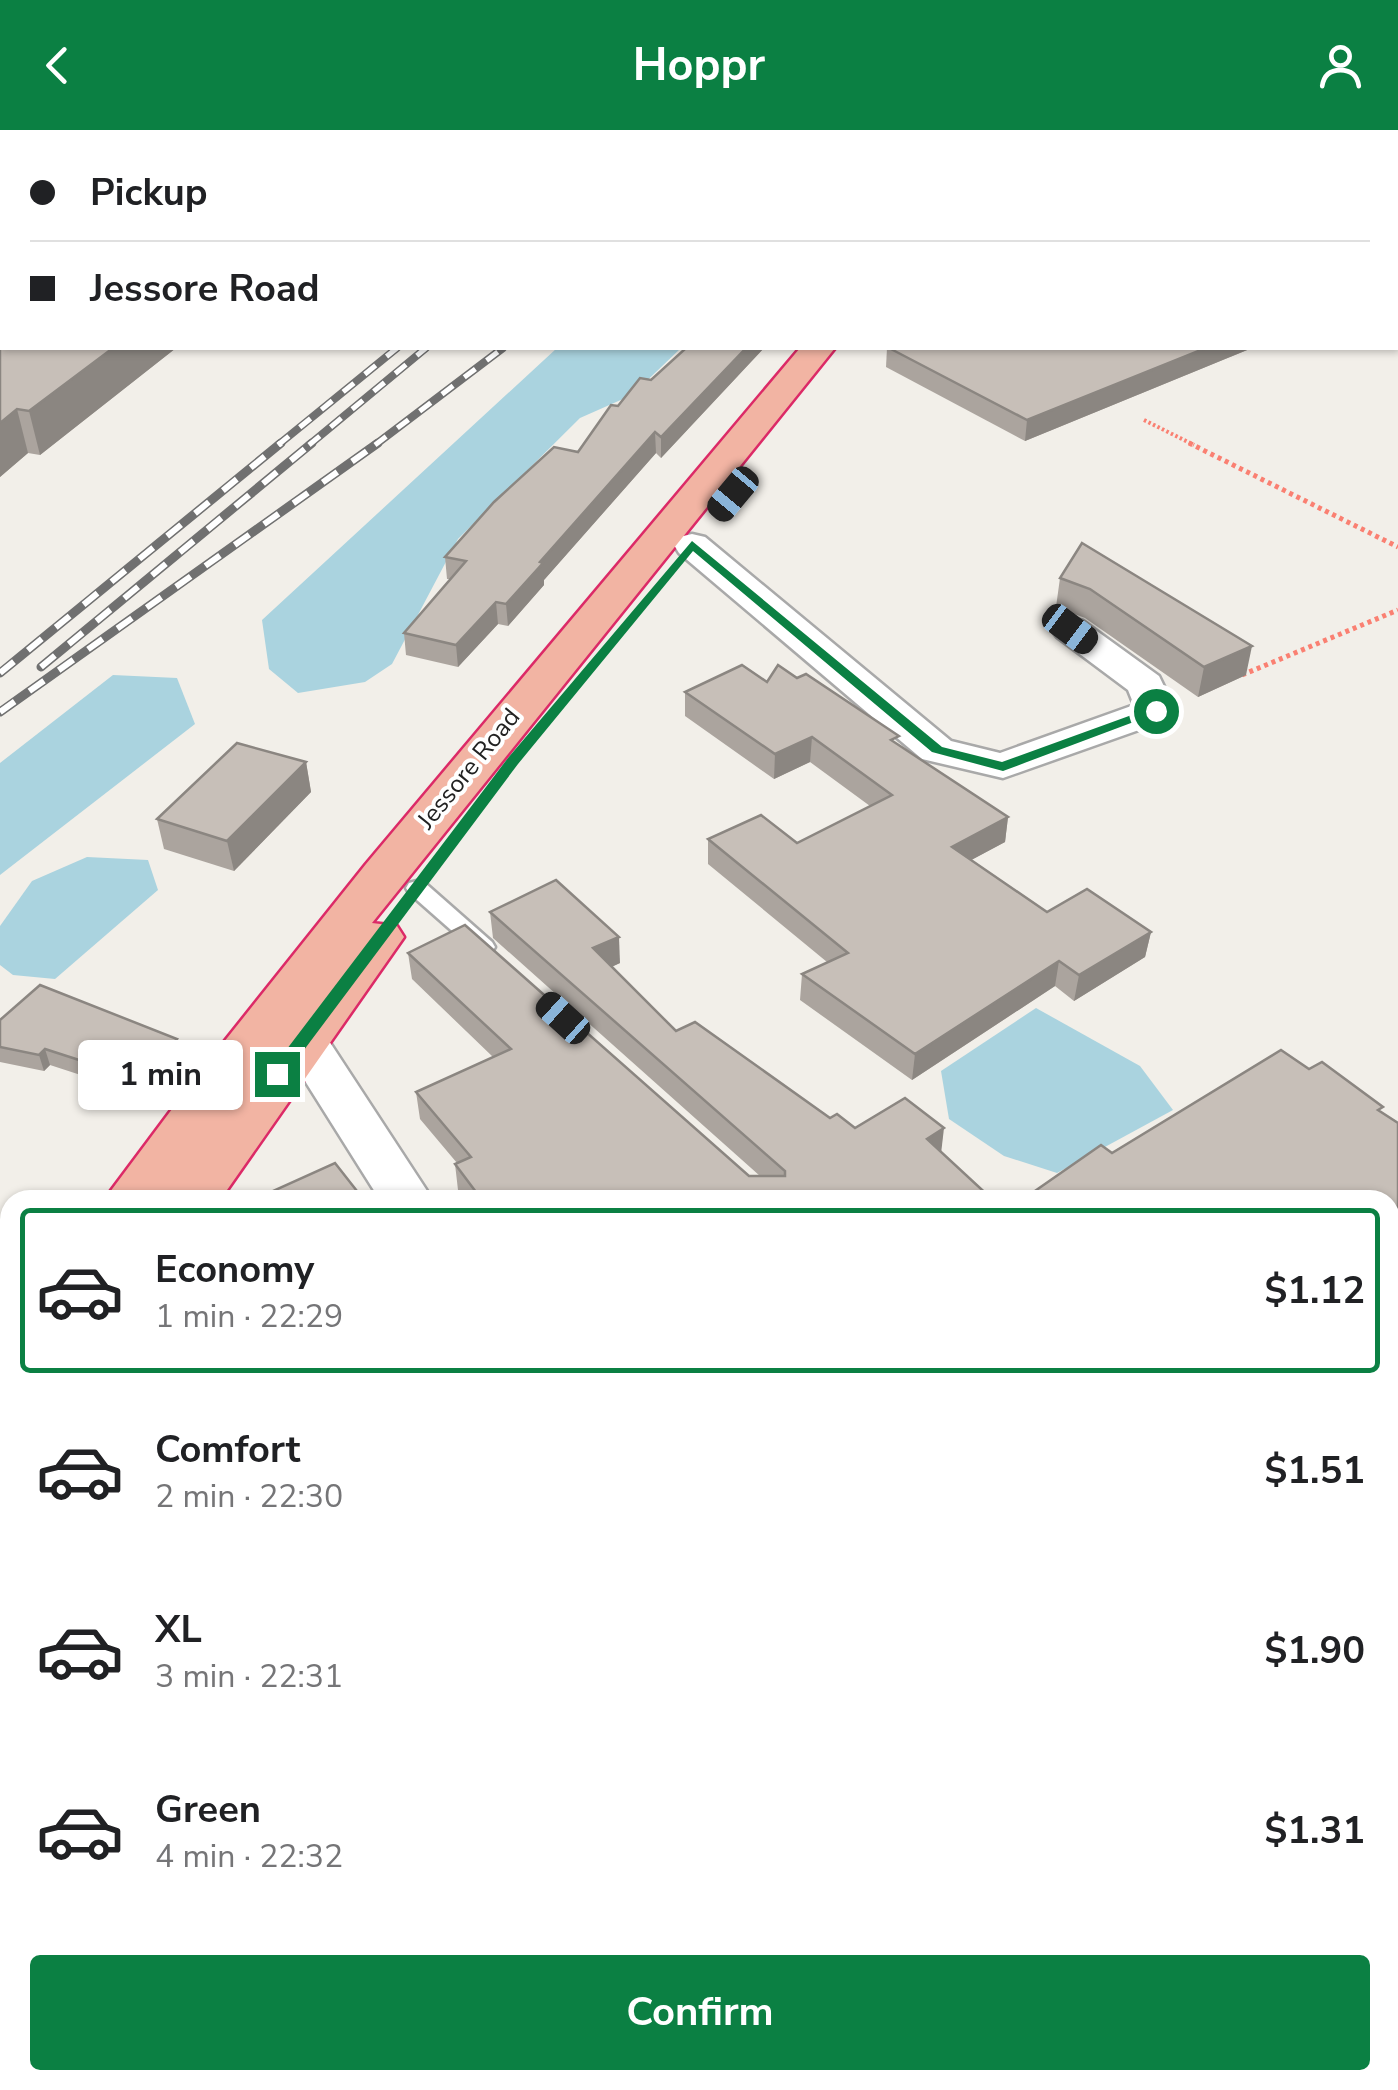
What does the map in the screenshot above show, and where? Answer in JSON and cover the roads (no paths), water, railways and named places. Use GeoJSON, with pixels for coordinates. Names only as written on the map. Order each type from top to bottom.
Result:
{"type":"FeatureCollection","features":[{"type":"Feature","properties":{"kind":"highway","name":"Jessore Road"},"geometry":{"type":"LineString","coordinates":[[140,1190],[262,1025],[475,758],[816,350]]}},
{"type":"Feature","properties":{"kind":"highway","name":"Jessore Road"},"geometry":{"type":"LineString","coordinates":[[196,1190],[299,1043],[513,761],[853,350]]}},
{"type":"Feature","properties":{"kind":"street"},"geometry":{"type":"LineString","coordinates":[[692,544],[937,750],[1003,766],[1156,711],[1144,684],[1070,629]]}},
{"type":"Feature","properties":{"kind":"street"},"geometry":{"type":"LineString","coordinates":[[299,1043],[312,1053],[401,1190]]}},
{"type":"Feature","properties":{"kind":"lane"},"geometry":{"type":"LineString","coordinates":[[417,888],[505,966]]}},
{"type":"Feature","properties":{"kind":"water"},"geometry":{"type":"Polygon","coordinates":[[[555,350],[679,350],[632,395],[580,418],[458,539],[392,664],[365,682],[298,693],[269,669],[262,620],[555,350]]]}},
{"type":"Feature","properties":{"kind":"water"},"geometry":{"type":"Polygon","coordinates":[[[113,675],[177,678],[195,724],[0,875],[0,763],[113,675]]]}},
{"type":"Feature","properties":{"kind":"water"},"geometry":{"type":"Polygon","coordinates":[[[87,857],[148,860],[158,890],[55,979],[13,975],[0,965],[0,926],[32,881],[87,857]]]}},
{"type":"Feature","properties":{"kind":"water"},"geometry":{"type":"Polygon","coordinates":[[[1036,1008],[1140,1066],[1173,1110],[1057,1173],[1004,1156],[949,1119],[941,1071],[1036,1008]]]}},
{"type":"Feature","properties":{"kind":"railway"},"geometry":{"type":"LineString","coordinates":[[278,445],[395,350]]}},
{"type":"Feature","properties":{"kind":"railway"},"geometry":{"type":"LineString","coordinates":[[309,445],[424,350]]}},
{"type":"Feature","properties":{"kind":"railway"},"geometry":{"type":"LineString","coordinates":[[375,445],[500,350]]}},
{"type":"Feature","properties":{"kind":"railway"},"geometry":{"type":"LineString","coordinates":[[0,673],[281,443]]}},
{"type":"Feature","properties":{"kind":"railway"},"geometry":{"type":"LineString","coordinates":[[41,667],[312,443]]}},
{"type":"Feature","properties":{"kind":"railway"},"geometry":{"type":"LineString","coordinates":[[0,712],[378,443]]}}]}
